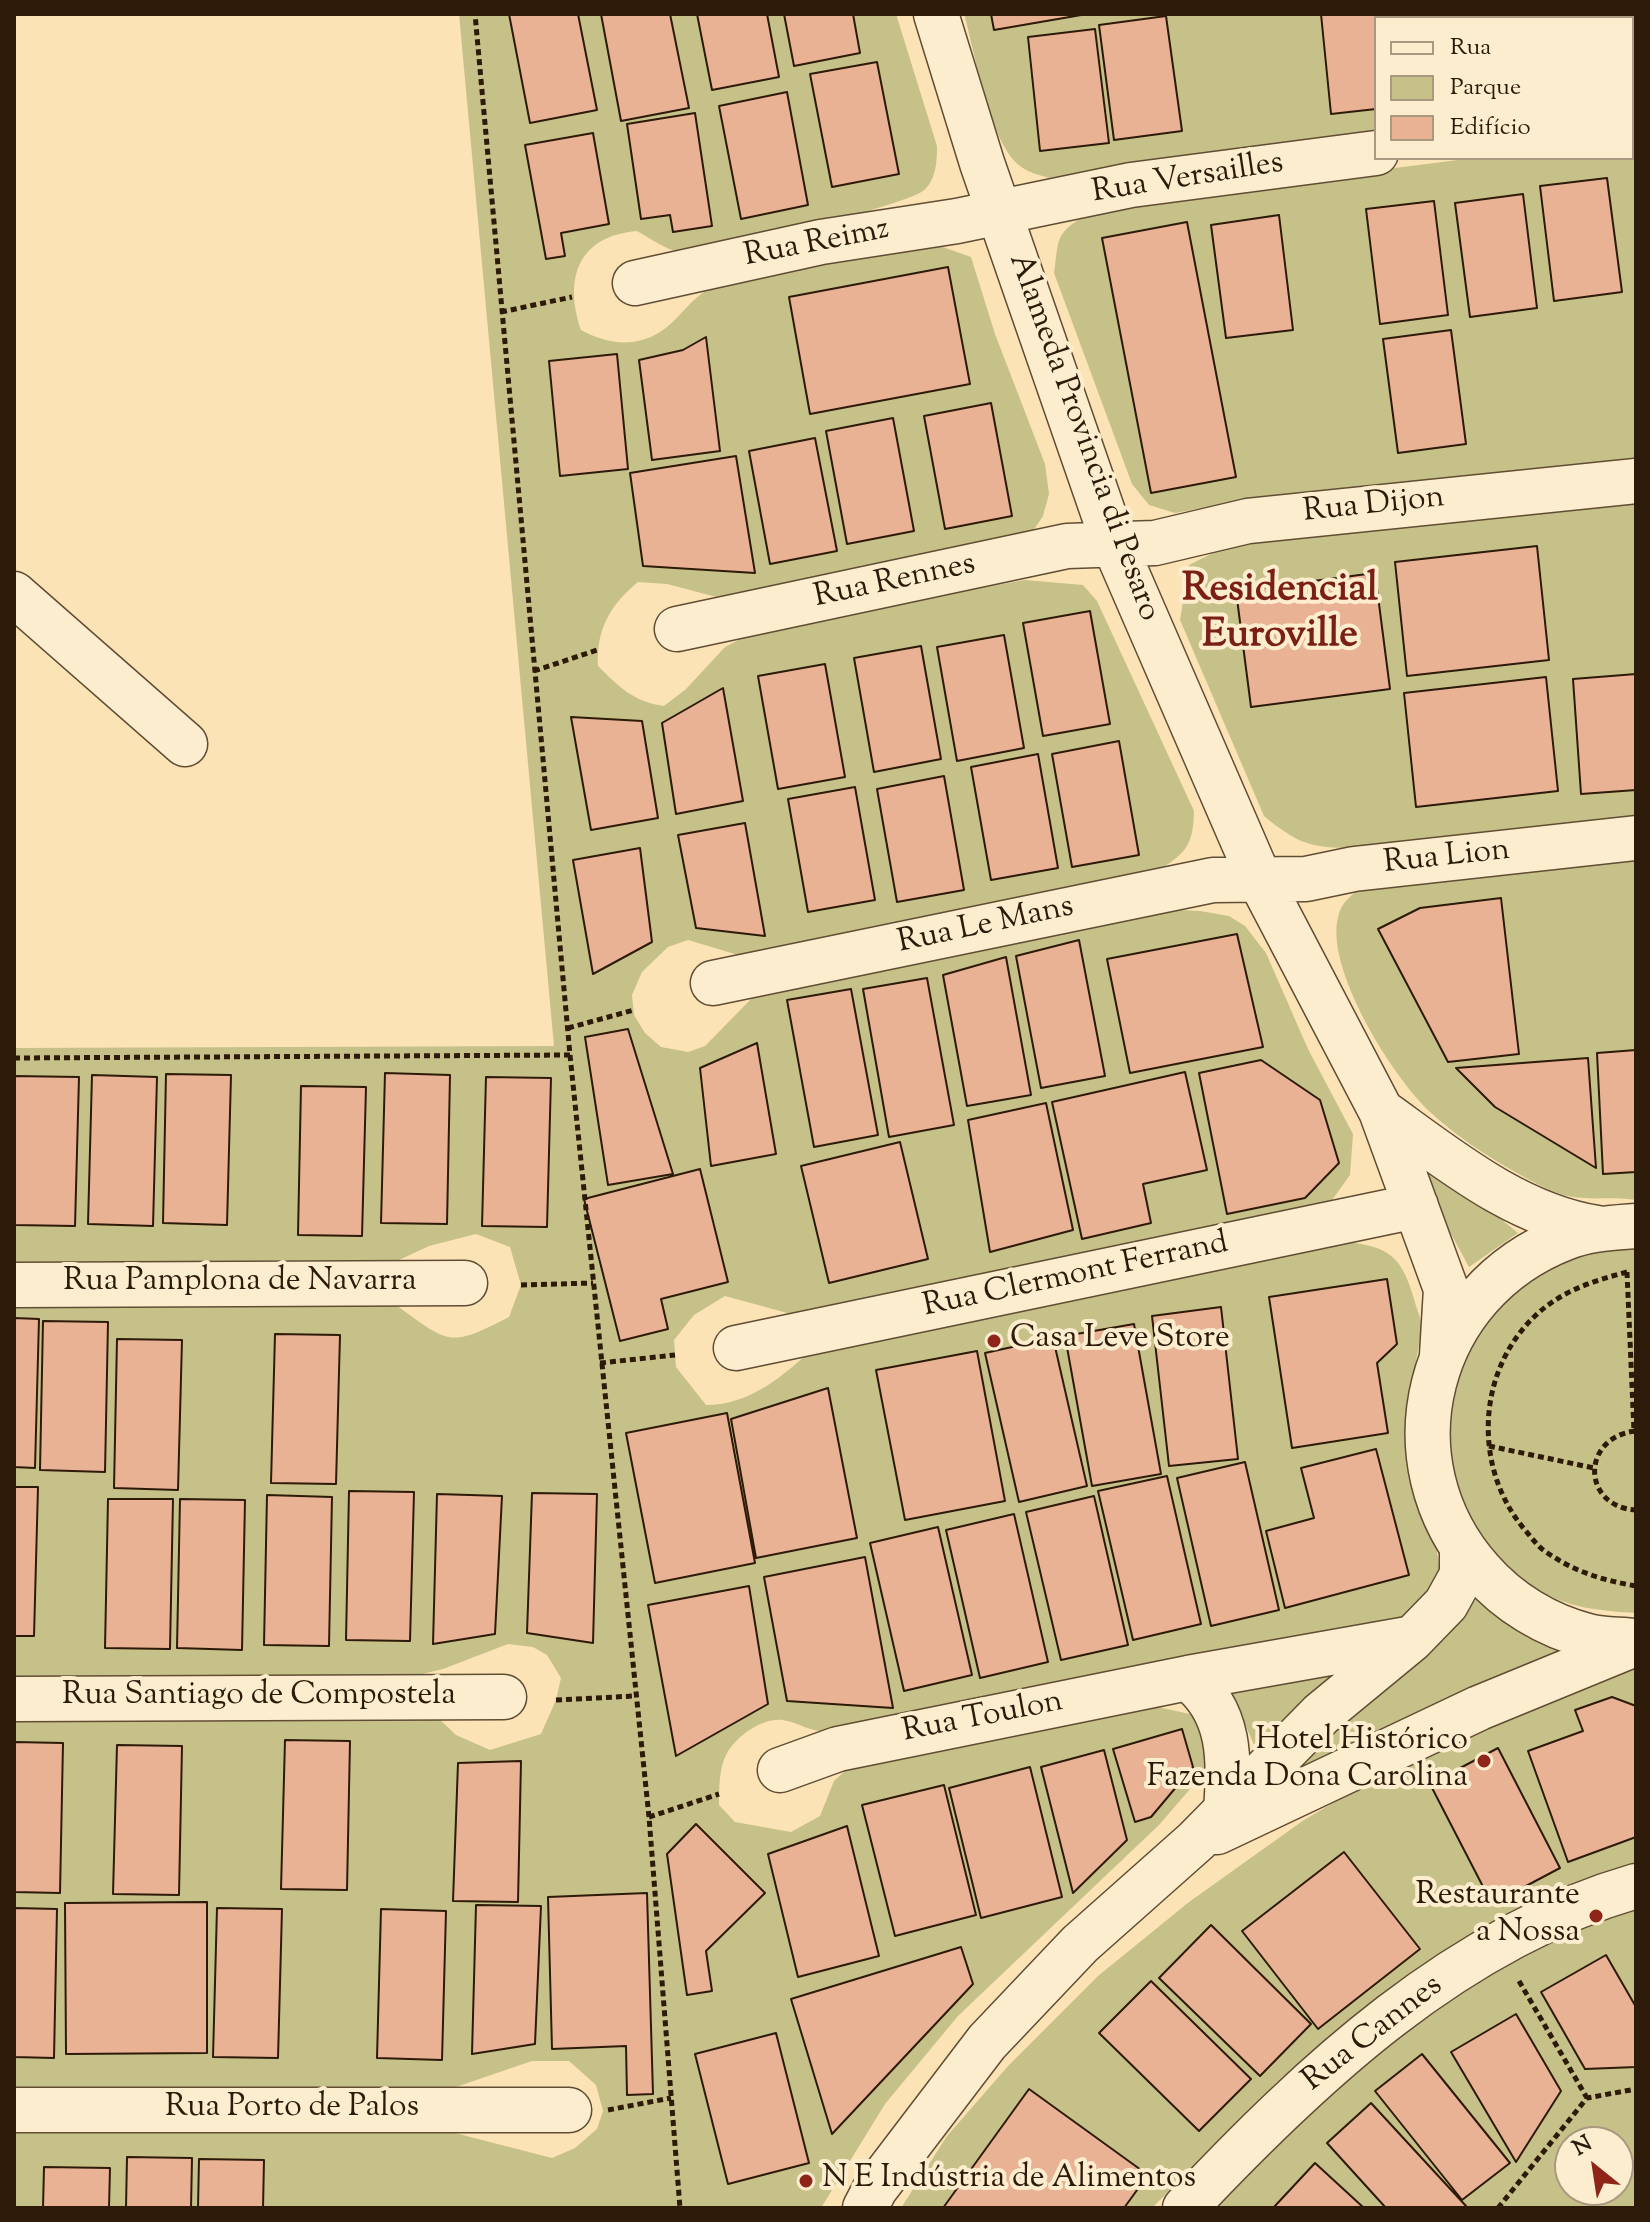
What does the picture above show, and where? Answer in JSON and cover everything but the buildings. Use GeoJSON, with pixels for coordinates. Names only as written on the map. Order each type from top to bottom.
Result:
{"type":"FeatureCollection","features":[{"type":"Feature","properties":{"kind":"street","name":"Alameda Provincia di Pesaro"},"geometry":{"type":"LineString","coordinates":[[936,14],[982,163],[1114,544],[1259,878],[1381,1111],[1446,1289],[1442,1355]]}},
{"type":"Feature","properties":{"kind":"street","name":"Rua Versailles"},"geometry":{"type":"LineString","coordinates":[[1001,212],[1131,185],[1374,153]]}},
{"type":"Feature","properties":{"kind":"street","name":"Rua Reimz"},"geometry":{"type":"LineString","coordinates":[[635,283],[821,242],[1001,212]]}},
{"type":"Feature","properties":{"kind":"street","name":"Rua Dijon"},"geometry":{"type":"LineString","coordinates":[[1114,544],[1155,543],[1248,521],[1636,481]]}},
{"type":"Feature","properties":{"kind":"street","name":"Rua Rennes"},"geometry":{"type":"LineString","coordinates":[[677,629],[1067,546],[1114,544]]}},
{"type":"Feature","properties":{"kind":"street"},"geometry":{"type":"LineString","coordinates":[[14,594],[185,744]]}},
{"type":"Feature","properties":{"kind":"street","name":"Rua Lion"},"geometry":{"type":"LineString","coordinates":[[1259,878],[1306,879],[1354,869],[1636,838]]}},
{"type":"Feature","properties":{"kind":"street","name":"Rua Le Mans"},"geometry":{"type":"LineString","coordinates":[[713,983],[1213,880],[1259,878]]}},
{"type":"Feature","properties":{"kind":"street","name":"Alameda Provincia di Pesaro"},"geometry":{"type":"LineString","coordinates":[[1381,1111],[1518,1202],[1557,1220],[1617,1227]]}},
{"type":"Feature","properties":{"kind":"street","name":"Rua Clermont Ferrand"},"geometry":{"type":"LineString","coordinates":[[736,1348],[1416,1206]]}},
{"type":"Feature","properties":{"kind":"street"},"geometry":{"type":"LineString","coordinates":[[1617,1227],[1536,1251],[1509,1269],[1470,1307],[1442,1355],[1431,1394],[1427,1435],[1431,1475],[1443,1514],[1462,1550],[1496,1589],[1540,1618],[1588,1636],[1636,1642]]}},
{"type":"Feature","properties":{"kind":"street","name":"Rua Pamplona de Navarra"},"geometry":{"type":"LineString","coordinates":[[14,1285],[465,1283]]}},
{"type":"Feature","properties":{"kind":"street"},"geometry":{"type":"LineString","coordinates":[[865,2208],[875,2189],[987,2042],[1080,1944],[1196,1841],[1321,1714],[1412,1639],[1446,1604],[1462,1575],[1462,1550]]}},
{"type":"Feature","properties":{"kind":"street","name":"Rua Toulon"},"geometry":{"type":"LineString","coordinates":[[780,1770],[838,1749],[1188,1678],[1412,1639]]}},
{"type":"Feature","properties":{"kind":"street"},"geometry":{"type":"LineString","coordinates":[[1196,1841],[1479,1708],[1636,1642]]}},
{"type":"Feature","properties":{"kind":"street"},"geometry":{"type":"LineString","coordinates":[[1188,1678],[1199,1686],[1222,1722],[1230,1756],[1226,1810]]}},
{"type":"Feature","properties":{"kind":"street","name":"Rua Santiago de Compostela"},"geometry":{"type":"LineString","coordinates":[[14,1699],[504,1697]]}},
{"type":"Feature","properties":{"kind":"street","name":"Rua Cannes"},"geometry":{"type":"LineString","coordinates":[[1185,2208],[1260,2128],[1314,2078],[1446,1978],[1515,1934],[1636,1886]]}},
{"type":"Feature","properties":{"kind":"street","name":"Rua Porto de Palos"},"geometry":{"type":"LineString","coordinates":[[14,2110],[586,2111]]}},
{"type":"Feature","properties":{"kind":"path"},"geometry":{"type":"LineString","coordinates":[[475,14],[570,1055],[634,1696],[649,1817],[680,2208]]}},
{"type":"Feature","properties":{"kind":"path"},"geometry":{"type":"LineString","coordinates":[[501,312],[572,297]]}},
{"type":"Feature","properties":{"kind":"path"},"geometry":{"type":"LineString","coordinates":[[534,671],[597,650]]}},
{"type":"Feature","properties":{"kind":"path"},"geometry":{"type":"LineString","coordinates":[[568,1028],[634,1010]]}},
{"type":"Feature","properties":{"kind":"path"},"geometry":{"type":"LineString","coordinates":[[14,1058],[570,1055]]}},
{"type":"Feature","properties":{"kind":"path"},"geometry":{"type":"LineString","coordinates":[[1627,1272],[1635,1431],[1612,1438],[1603,1446],[1594,1468],[1595,1479],[1606,1500],[1616,1506],[1636,1510]]}},
{"type":"Feature","properties":{"kind":"path"},"geometry":{"type":"LineString","coordinates":[[1636,1272],[1577,1286],[1533,1317],[1502,1359],[1487,1410],[1489,1462],[1509,1511],[1543,1551],[1589,1577],[1636,1586]]}},
{"type":"Feature","properties":{"kind":"path"},"geometry":{"type":"LineString","coordinates":[[521,1285],[593,1283]]}},
{"type":"Feature","properties":{"kind":"path"},"geometry":{"type":"LineString","coordinates":[[600,1363],[675,1355]]}},
{"type":"Feature","properties":{"kind":"path"},"geometry":{"type":"LineString","coordinates":[[1489,1446],[1594,1468]]}},
{"type":"Feature","properties":{"kind":"path"},"geometry":{"type":"LineString","coordinates":[[556,1700],[634,1696]]}},
{"type":"Feature","properties":{"kind":"path"},"geometry":{"type":"LineString","coordinates":[[649,1817],[719,1794]]}},
{"type":"Feature","properties":{"kind":"path"},"geometry":{"type":"LineString","coordinates":[[1512,1968],[1587,2098]]}},
{"type":"Feature","properties":{"kind":"path"},"geometry":{"type":"LineString","coordinates":[[1498,2208],[1587,2098],[1636,2089]]}},
{"type":"Feature","properties":{"kind":"path"},"geometry":{"type":"LineString","coordinates":[[586,2111],[671,2098]]}},
{"type":"Feature","properties":{"kind":"green space"},"geometry":{"type":"Polygon","coordinates":[[[459,14],[896,14],[937,146],[935,171],[927,187],[878,208],[799,229],[692,251],[675,251],[637,231],[617,235],[588,251],[580,264],[574,294],[581,330],[602,339],[635,342],[667,327],[700,295],[736,278],[791,264],[937,245],[971,257],[995,334],[1045,464],[1049,494],[1043,516],[1031,534],[728,600],[667,584],[638,582],[620,599],[607,618],[600,640],[598,666],[628,692],[644,701],[664,706],[686,689],[725,647],[750,634],[839,613],[1025,580],[1083,585],[1097,601],[1194,811],[1189,842],[1174,860],[1155,873],[748,958],[688,940],[668,947],[642,972],[632,995],[634,1015],[645,1033],[661,1047],[688,1052],[705,1046],[754,996],[1156,909],[1200,911],[1229,916],[1245,926],[1266,953],[1308,1049],[1353,1134],[1350,1175],[1332,1200],[1308,1212],[1233,1222],[791,1314],[725,1296],[694,1315],[674,1340],[676,1367],[706,1405],[722,1404],[766,1386],[816,1346],[1346,1242],[1373,1247],[1392,1256],[1399,1264],[1421,1321],[1405,1445],[1410,1478],[1436,1546],[1440,1579],[1403,1618],[831,1732],[775,1720],[758,1725],[730,1748],[722,1767],[719,1805],[735,1822],[791,1832],[820,1816],[834,1781],[848,1768],[1135,1702],[1199,1716],[1214,1745],[1203,1774],[1159,1825],[958,2016],[885,2104],[821,2208],[14,2208],[14,2131],[451,2132],[552,2158],[575,2148],[597,2129],[603,2111],[596,2085],[569,2061],[532,2061],[450,2089],[14,2090],[14,1717],[437,1717],[456,1735],[490,1750],[541,1734],[556,1700],[561,1678],[547,1655],[533,1647],[508,1644],[443,1669],[405,1678],[14,1680],[14,1300],[396,1305],[440,1334],[461,1337],[509,1317],[521,1285],[510,1247],[476,1234],[429,1246],[399,1260],[14,1262],[14,1048],[554,1046],[459,14]]]}},
{"type":"Feature","properties":{"kind":"green space"},"geometry":{"type":"Polygon","coordinates":[[[964,14],[1636,14],[1634,112],[1634,16],[1374,16],[1374,137],[1049,178],[1020,166],[1009,154],[984,95],[964,14]]]}},
{"type":"Feature","properties":{"kind":"green space"},"geometry":{"type":"Polygon","coordinates":[[[1636,147],[1636,464],[1245,500],[1175,513],[1149,505],[1132,484],[1054,273],[1059,240],[1068,228],[1087,215],[1142,200],[1458,160],[1634,160],[1636,147]]]}},
{"type":"Feature","properties":{"kind":"green space"},"geometry":{"type":"Polygon","coordinates":[[[1636,501],[1636,821],[1354,848],[1306,842],[1286,833],[1264,816],[1180,620],[1189,565],[1221,549],[1276,537],[1636,501]]]}},
{"type":"Feature","properties":{"kind":"green space"},"geometry":{"type":"Polygon","coordinates":[[[1636,854],[1636,1200],[1566,1196],[1541,1186],[1482,1152],[1455,1133],[1414,1095],[1381,1048],[1351,992],[1337,939],[1338,917],[1348,899],[1365,886],[1636,854]]]}},
{"type":"Feature","properties":{"kind":"green space"},"geometry":{"type":"Polygon","coordinates":[[[1430,1161],[1518,1233],[1469,1267],[1418,1173],[1430,1161]]]}},
{"type":"Feature","properties":{"kind":"green space"},"geometry":{"type":"Polygon","coordinates":[[[1636,1245],[1636,1613],[1597,1610],[1560,1600],[1537,1589],[1505,1564],[1480,1533],[1462,1498],[1452,1460],[1450,1422],[1455,1383],[1469,1346],[1492,1313],[1515,1288],[1543,1267],[1572,1254],[1636,1245]]]}},
{"type":"Feature","properties":{"kind":"green space"},"geometry":{"type":"Polygon","coordinates":[[[1477,1598],[1567,1654],[1269,1786],[1405,1674],[1477,1598]]]}},
{"type":"Feature","properties":{"kind":"green space"},"geometry":{"type":"Polygon","coordinates":[[[1636,1668],[1636,1862],[1376,2004],[1277,2082],[1152,2208],[901,2208],[947,2136],[1009,2065],[1098,1976],[1189,1902],[1304,1820],[1384,1773],[1595,1682],[1636,1668]]]}},
{"type":"Feature","properties":{"kind":"green space"},"geometry":{"type":"Polygon","coordinates":[[[1338,1673],[1255,1747],[1241,1715],[1218,1689],[1338,1673]]]}},
{"type":"Feature","properties":{"kind":"green space"},"geometry":{"type":"Polygon","coordinates":[[[1636,1905],[1636,2208],[1215,2208],[1310,2105],[1473,1981],[1548,1934],[1636,1905]]]}},
{"type":"Feature","properties":{"kind":"place","name":"Casa Leve Store"},"geometry":{"type":"Point","coordinates":[994,1341]}},
{"type":"Feature","properties":{"kind":"place","name":"Hotel Histórico Fazenda Dona Carolina"},"geometry":{"type":"Point","coordinates":[1484,1761]}},
{"type":"Feature","properties":{"kind":"place","name":"Restaurante a Nossa"},"geometry":{"type":"Point","coordinates":[1596,1916]}},
{"type":"Feature","properties":{"kind":"place","name":"N E Indústria de Alimentos"},"geometry":{"type":"Point","coordinates":[806,2181]}},
{"type":"Feature","properties":{"kind":"district","name":"Residencial Euroville"},"geometry":{"type":"Point","coordinates":[1280,615]}}]}
